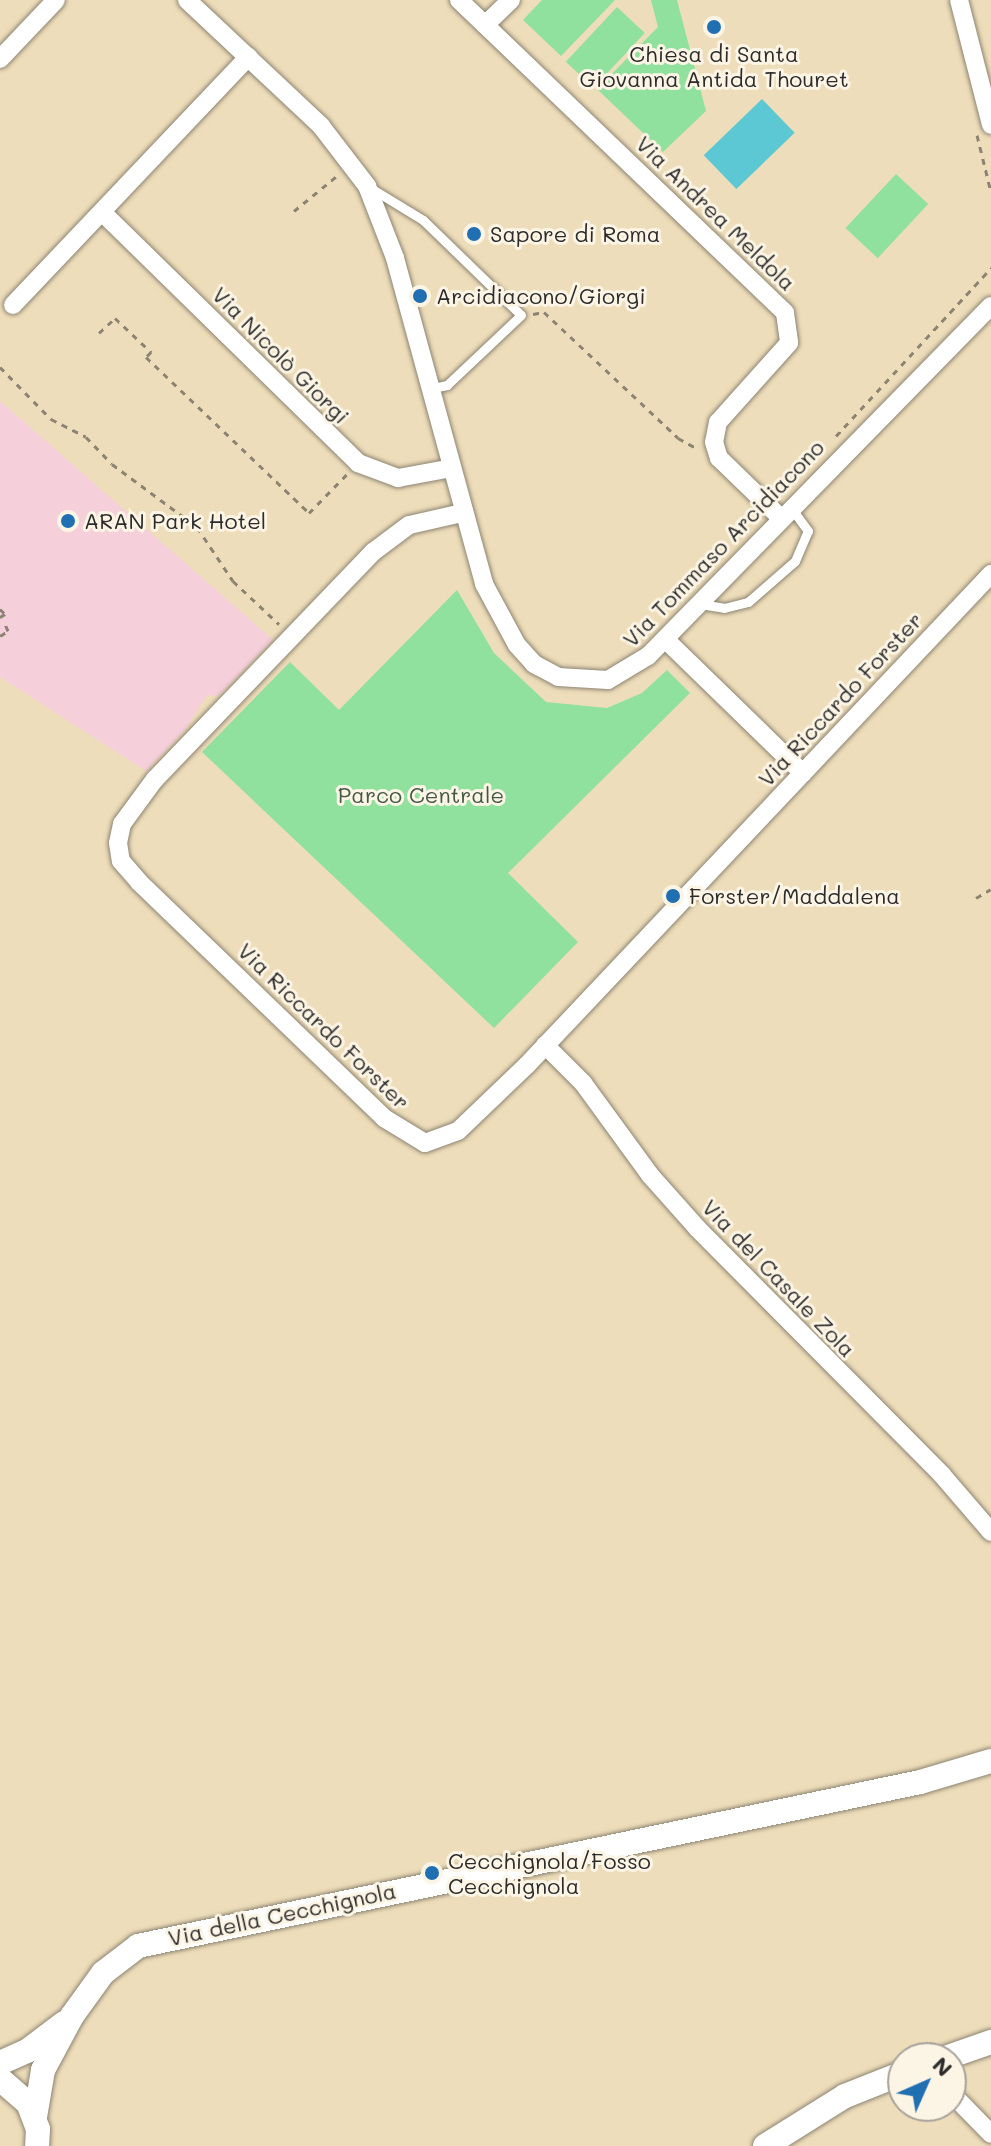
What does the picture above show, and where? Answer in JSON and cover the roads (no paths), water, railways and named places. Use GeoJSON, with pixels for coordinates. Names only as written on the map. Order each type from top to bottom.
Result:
{"type":"FeatureCollection","features":[{"type":"Feature","properties":{"kind":"street"},"geometry":{"type":"LineString","coordinates":[[0,59],[56,0]]}},
{"type":"Feature","properties":{"kind":"street","name":"Via Tommaso Arcidiacono"},"geometry":{"type":"LineString","coordinates":[[187,0],[353,163],[367,186],[395,258],[433,388],[462,513],[492,603],[517,645],[540,668],[567,679],[608,680],[636,666],[666,640],[786,513],[991,306]]}},
{"type":"Feature","properties":{"kind":"street","name":"Via Andrea Meldola"},"geometry":{"type":"LineString","coordinates":[[459,0],[789,319],[789,343],[718,422],[714,442],[719,458],[786,513]]}},
{"type":"Feature","properties":{"kind":"street"},"geometry":{"type":"LineString","coordinates":[[485,25],[511,0]]}},
{"type":"Feature","properties":{"kind":"street"},"geometry":{"type":"LineString","coordinates":[[959,0],[991,125]]}},
{"type":"Feature","properties":{"kind":"street"},"geometry":{"type":"LineString","coordinates":[[13,305],[248,57]]}},
{"type":"Feature","properties":{"kind":"street","name":"Via Nicolò Giorgi"},"geometry":{"type":"LineString","coordinates":[[102,212],[358,463],[398,478],[452,468]]}},
{"type":"Feature","properties":{"kind":"street","name":"Via Riccardo Forster"},"geometry":{"type":"LineString","coordinates":[[462,513],[426,518],[393,535],[148,787],[122,824],[121,861],[384,1118],[413,1140],[430,1143],[458,1131],[545,1045],[991,574]]}},
{"type":"Feature","properties":{"kind":"street"},"geometry":{"type":"LineString","coordinates":[[666,640],[803,773]]}},
{"type":"Feature","properties":{"kind":"street","name":"Via del Casale Zola"},"geometry":{"type":"LineString","coordinates":[[545,1045],[583,1083],[650,1175],[698,1229],[949,1482],[991,1532]]}},
{"type":"Feature","properties":{"kind":"street","name":"Via della Cecchignola"},"geometry":{"type":"LineString","coordinates":[[37,2146],[35,2117],[43,2070],[72,2016],[119,1958],[155,1941],[859,1795],[991,1761]]}},
{"type":"Feature","properties":{"kind":"street","name":"Via della Cecchignola"},"geometry":{"type":"LineString","coordinates":[[0,2063],[27,2051],[72,2016]]}},
{"type":"Feature","properties":{"kind":"street"},"geometry":{"type":"LineString","coordinates":[[967,2050],[991,2042]]}},
{"type":"Feature","properties":{"kind":"street"},"geometry":{"type":"LineString","coordinates":[[0,2079],[18,2091],[35,2117]]}},
{"type":"Feature","properties":{"kind":"street"},"geometry":{"type":"LineString","coordinates":[[765,2146],[845,2096],[887,2079]]}},
{"type":"Feature","properties":{"kind":"street"},"geometry":{"type":"LineString","coordinates":[[967,2109],[991,2134]]}},
{"type":"Feature","properties":{"kind":"lane"},"geometry":{"type":"LineString","coordinates":[[367,186],[423,220],[521,315],[447,385],[433,388]]}},
{"type":"Feature","properties":{"kind":"lane"},"geometry":{"type":"LineString","coordinates":[[700,604],[724,608],[748,602],[795,561],[808,531],[786,513]]}},
{"type":"Feature","properties":{"kind":"water"},"geometry":{"type":"Polygon","coordinates":[[[762,99],[795,133],[736,189],[704,155],[762,99]]]}},
{"type":"Feature","properties":{"kind":"place","name":"Chiesa di Santa Giovanna Antida Thouret"},"geometry":{"type":"Point","coordinates":[714,27]}},
{"type":"Feature","properties":{"kind":"place","name":"Sapore di Roma"},"geometry":{"type":"Point","coordinates":[474,234]}},
{"type":"Feature","properties":{"kind":"place","name":"Arcidiacono/Giorgi"},"geometry":{"type":"Point","coordinates":[420,296]}},
{"type":"Feature","properties":{"kind":"place","name":"ARAN Park Hotel"},"geometry":{"type":"Point","coordinates":[68,521]}},
{"type":"Feature","properties":{"kind":"place","name":"Forster/Maddalena"},"geometry":{"type":"Point","coordinates":[673,896]}},
{"type":"Feature","properties":{"kind":"place","name":"Cecchignola/Fosso Cecchignola"},"geometry":{"type":"Point","coordinates":[432,1873]}},
{"type":"Feature","properties":{"kind":"park label","name":"Parco Centrale"},"geometry":{"type":"Point","coordinates":[421,795]}}]}
